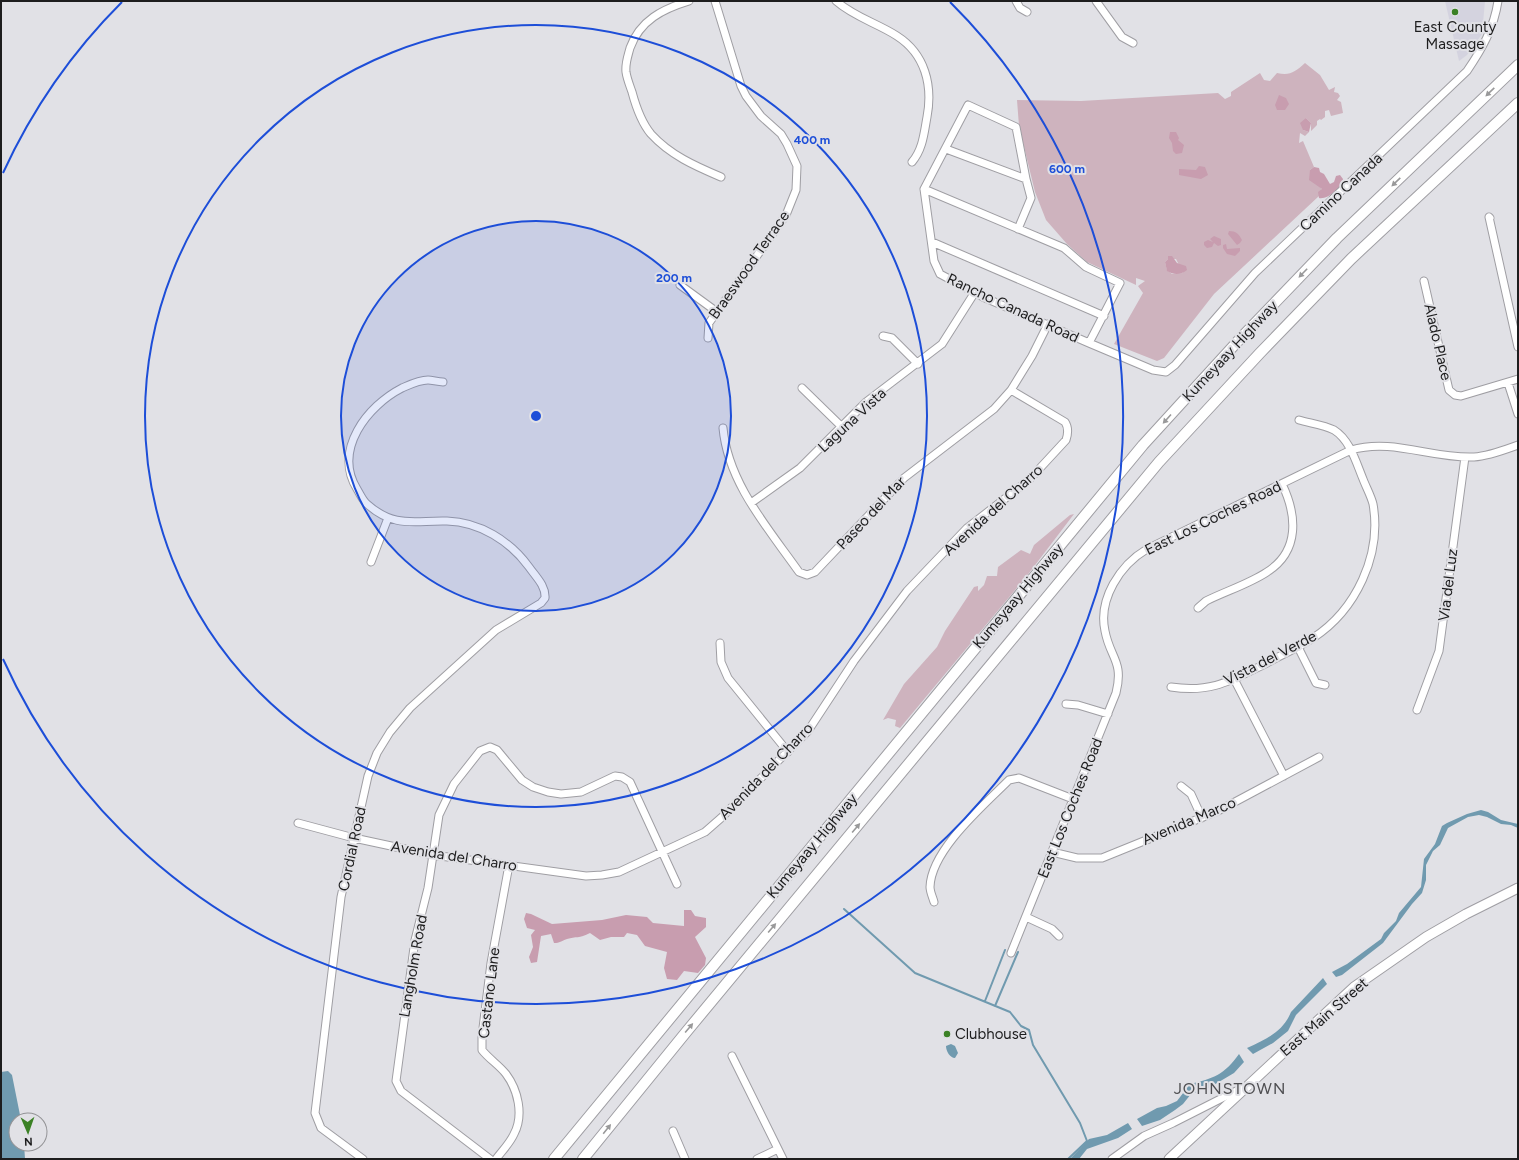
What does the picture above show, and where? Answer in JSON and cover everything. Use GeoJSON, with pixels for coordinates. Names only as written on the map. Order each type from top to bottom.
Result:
{"type":"FeatureCollection","features":[{"type":"Feature","properties":{"kind":"highway","name":"Kumeyaay Highway"},"geometry":{"type":"LineString","coordinates":[[554,1159],[1143,446],[1238,341],[1337,238],[1518,65]]}},
{"type":"Feature","properties":{"kind":"highway","name":"Kumeyaay Highway"},"geometry":{"type":"LineString","coordinates":[[583,1159],[687,1031],[1159,462],[1260,353],[1351,259],[1518,103]]}},
{"type":"Feature","properties":{"kind":"main road","name":"East Main Street"},"geometry":{"type":"LineString","coordinates":[[1169,1159],[1354,987],[1426,938],[1466,914],[1518,888]]}},
{"type":"Feature","properties":{"kind":"street"},"geometry":{"type":"LineString","coordinates":[[690,1],[663,10],[651,18],[639,30],[634,37],[627,59],[626,73],[638,111],[650,133],[667,149],[691,165],[721,177]]}},
{"type":"Feature","properties":{"kind":"street","name":"Braeswood Terrace"},"geometry":{"type":"LineString","coordinates":[[708,338],[709,323],[786,215],[796,190],[796,166],[787,144],[781,134],[761,116],[746,96],[715,1]]}},
{"type":"Feature","properties":{"kind":"street"},"geometry":{"type":"LineString","coordinates":[[836,1],[860,18],[903,40],[915,53],[922,64],[929,86],[930,100],[922,143],[918,154],[912,162]]}},
{"type":"Feature","properties":{"kind":"street"},"geometry":{"type":"LineString","coordinates":[[1016,1],[1020,8],[1027,12]]}},
{"type":"Feature","properties":{"kind":"street"},"geometry":{"type":"LineString","coordinates":[[1096,1],[1122,37],[1133,43]]}},
{"type":"Feature","properties":{"kind":"street","name":"Camino Canada"},"geometry":{"type":"LineString","coordinates":[[1166,372],[1175,365],[1256,273],[1467,71],[1488,37],[1496,16],[1498,1]]}},
{"type":"Feature","properties":{"kind":"street"},"geometry":{"type":"LineString","coordinates":[[1018,229],[1031,198],[1016,127],[968,105],[924,189],[1018,229],[1064,248],[1086,267],[1120,283],[1089,343]]}},
{"type":"Feature","properties":{"kind":"street"},"geometry":{"type":"LineString","coordinates":[[946,149],[1026,178]]}},
{"type":"Feature","properties":{"kind":"street","name":"Rancho Canada Road"},"geometry":{"type":"LineString","coordinates":[[924,189],[934,260],[940,274],[975,292],[1089,343],[1153,370],[1166,372]]}},
{"type":"Feature","properties":{"kind":"street"},"geometry":{"type":"LineString","coordinates":[[1490,218],[1489,217],[1518,347]]}},
{"type":"Feature","properties":{"kind":"street"},"geometry":{"type":"LineString","coordinates":[[932,242],[1104,316]]}},
{"type":"Feature","properties":{"kind":"street","name":"Alado Place"},"geometry":{"type":"LineString","coordinates":[[1424,281],[1449,390],[1455,395],[1461,396],[1508,383]]}},
{"type":"Feature","properties":{"kind":"street"},"geometry":{"type":"LineString","coordinates":[[680,285],[716,312]]}},
{"type":"Feature","properties":{"kind":"street","name":"Laguna Vista"},"geometry":{"type":"LineString","coordinates":[[751,502],[800,468],[843,428],[866,402],[918,364],[946,339],[975,292]]}},
{"type":"Feature","properties":{"kind":"street","name":"Paseo del Mar"},"geometry":{"type":"LineString","coordinates":[[723,428],[725,442],[734,472],[751,502],[799,572],[807,575],[815,572],[904,478],[994,409],[1011,390],[1032,356],[1048,324]]}},
{"type":"Feature","properties":{"kind":"street"},"geometry":{"type":"LineString","coordinates":[[883,336],[892,338],[918,364]]}},
{"type":"Feature","properties":{"kind":"street"},"geometry":{"type":"LineString","coordinates":[[1518,379],[1508,383],[1518,414]]}},
{"type":"Feature","properties":{"kind":"street"},"geometry":{"type":"LineString","coordinates":[[371,562],[388,518],[366,503],[353,483],[350,460],[352,441],[362,423],[377,405],[395,392],[411,384],[427,380],[443,382]]}},
{"type":"Feature","properties":{"kind":"street"},"geometry":{"type":"LineString","coordinates":[[802,388],[843,428]]}},
{"type":"Feature","properties":{"kind":"street","name":"Avenida del Charro"},"geometry":{"type":"LineString","coordinates":[[298,823],[354,838],[433,855],[578,875],[602,875],[618,872],[704,832],[808,731],[854,661],[907,591],[967,528],[1029,480],[1066,440],[1068,430],[1066,422],[1011,390]]}},
{"type":"Feature","properties":{"kind":"street","name":"Vista del Verde"},"geometry":{"type":"LineString","coordinates":[[1171,688],[1191,690],[1205,689],[1234,679],[1298,647],[1314,638],[1339,614],[1363,581],[1370,562],[1374,533],[1372,502],[1351,450],[1334,430],[1299,420]]}},
{"type":"Feature","properties":{"kind":"street","name":"East Los Coches Road"},"geometry":{"type":"LineString","coordinates":[[1011,953],[1116,693],[1119,674],[1117,661],[1105,631],[1104,609],[1108,594],[1124,569],[1134,558],[1147,549],[1351,450],[1376,445],[1465,457],[1486,455],[1518,444]]}},
{"type":"Feature","properties":{"kind":"street","name":"Via del Luz"},"geometry":{"type":"LineString","coordinates":[[1417,710],[1439,651],[1465,457]]}},
{"type":"Feature","properties":{"kind":"street"},"geometry":{"type":"LineString","coordinates":[[1198,608],[1206,601],[1267,572],[1283,556],[1292,536],[1294,520],[1291,503],[1282,484]]}},
{"type":"Feature","properties":{"kind":"street","name":"Cordial Road"},"geometry":{"type":"LineString","coordinates":[[363,1159],[321,1128],[315,1113],[341,897],[368,776],[377,753],[399,720],[496,630],[541,603],[545,598],[544,588],[522,557],[498,536],[461,522],[447,521],[407,523],[388,518]]}},
{"type":"Feature","properties":{"kind":"street"},"geometry":{"type":"LineString","coordinates":[[720,643],[722,662],[728,678],[788,752]]}},
{"type":"Feature","properties":{"kind":"street"},"geometry":{"type":"LineString","coordinates":[[1298,647],[1316,683],[1325,685]]}},
{"type":"Feature","properties":{"kind":"street"},"geometry":{"type":"LineString","coordinates":[[1234,679],[1284,776]]}},
{"type":"Feature","properties":{"kind":"street"},"geometry":{"type":"LineString","coordinates":[[1066,704],[1078,705],[1108,714]]}},
{"type":"Feature","properties":{"kind":"street","name":"Langholm Road"},"geometry":{"type":"LineString","coordinates":[[490,1159],[401,1092],[396,1081],[415,940],[428,888],[439,815],[454,784],[480,752],[490,748],[497,750],[522,780],[548,792],[561,794],[581,792],[615,776],[622,777],[630,782],[663,852]]}},
{"type":"Feature","properties":{"kind":"street","name":"Avenida Marco"},"geometry":{"type":"LineString","coordinates":[[1052,852],[1077,858],[1102,858],[1202,818],[1319,757]]}},
{"type":"Feature","properties":{"kind":"street"},"geometry":{"type":"LineString","coordinates":[[934,902],[930,888],[937,865],[948,842],[1009,780],[1019,778],[1073,800]]}},
{"type":"Feature","properties":{"kind":"street"},"geometry":{"type":"LineString","coordinates":[[1181,786],[1191,794],[1202,818]]}},
{"type":"Feature","properties":{"kind":"street"},"geometry":{"type":"LineString","coordinates":[[663,852],[677,884]]}},
{"type":"Feature","properties":{"kind":"street","name":"Castano Lane"},"geometry":{"type":"LineString","coordinates":[[496,1159],[514,1134],[518,1119],[518,1105],[513,1085],[497,1063],[482,1050],[482,1036],[491,963],[509,865]]}},
{"type":"Feature","properties":{"kind":"street"},"geometry":{"type":"LineString","coordinates":[[1026,917],[1052,929],[1059,936]]}},
{"type":"Feature","properties":{"kind":"street"},"geometry":{"type":"LineString","coordinates":[[732,1056],[783,1159]]}},
{"type":"Feature","properties":{"kind":"street"},"geometry":{"type":"LineString","coordinates":[[1112,1159],[1144,1136],[1248,1085]]}},
{"type":"Feature","properties":{"kind":"street"},"geometry":{"type":"LineString","coordinates":[[673,1131],[685,1159]]}},
{"type":"Feature","properties":{"kind":"street"},"geometry":{"type":"LineString","coordinates":[[757,1159],[778,1149]]}},
{"type":"Feature","properties":{"kind":"shaded area"},"geometry":{"type":"Polygon","coordinates":[[[1445,1],[1485,1],[1482,34],[1467,55],[1459,61],[1445,1]]]}},
{"type":"Feature","properties":{"kind":"shaded area"},"geometry":{"type":"Polygon","coordinates":[[[1305,63],[1320,75],[1329,90],[1335,87],[1334,92],[1338,93],[1340,96],[1337,100],[1341,102],[1343,113],[1331,116],[1329,110],[1325,111],[1325,117],[1317,121],[1317,125],[1311,131],[1311,123],[1306,118],[1303,130],[1309,132],[1305,136],[1300,133],[1299,143],[1303,141],[1314,167],[1310,170],[1316,183],[1322,189],[1319,196],[1214,294],[1164,358],[1157,361],[1114,344],[1143,293],[1138,286],[1145,281],[1136,278],[1136,285],[1087,262],[1067,244],[1046,220],[1035,192],[1019,126],[1017,100],[1081,101],[1218,93],[1225,99],[1231,96],[1231,92],[1260,73],[1264,80],[1270,81],[1277,73],[1289,74],[1305,63]],[[1168,259],[1165,262],[1167,270],[1172,274],[1183,273],[1176,259],[1168,259]]]}},
{"type":"Feature","properties":{"kind":"shaded area"},"geometry":{"type":"Polygon","coordinates":[[[1279,95],[1286,98],[1289,104],[1285,110],[1277,110],[1275,105],[1279,95]]]}},
{"type":"Feature","properties":{"kind":"shaded area"},"geometry":{"type":"Polygon","coordinates":[[[1306,118],[1311,123],[1309,132],[1303,130],[1300,123],[1306,118]]]}},
{"type":"Feature","properties":{"kind":"shaded area"},"geometry":{"type":"Polygon","coordinates":[[[1170,132],[1176,132],[1179,138],[1178,140],[1184,145],[1182,153],[1176,154],[1173,151],[1172,143],[1169,138],[1170,132]]]}},
{"type":"Feature","properties":{"kind":"shaded area"},"geometry":{"type":"Polygon","coordinates":[[[1199,166],[1205,167],[1208,175],[1201,179],[1179,175],[1179,169],[1196,170],[1199,166]]]}},
{"type":"Feature","properties":{"kind":"shaded area"},"geometry":{"type":"Polygon","coordinates":[[[1314,167],[1319,168],[1320,172],[1324,174],[1330,184],[1334,182],[1336,176],[1340,175],[1343,179],[1342,182],[1334,193],[1326,197],[1319,198],[1318,192],[1322,189],[1309,180],[1310,170],[1314,167]]]}},
{"type":"Feature","properties":{"kind":"shaded area"},"geometry":{"type":"Polygon","coordinates":[[[1229,231],[1235,232],[1238,235],[1242,240],[1240,243],[1237,245],[1228,234],[1229,231]]]}},
{"type":"Feature","properties":{"kind":"shaded area"},"geometry":{"type":"Polygon","coordinates":[[[1214,236],[1221,239],[1221,245],[1218,246],[1214,243],[1212,247],[1207,248],[1204,245],[1204,242],[1208,240],[1213,242],[1210,239],[1214,236]]]}},
{"type":"Feature","properties":{"kind":"shaded area"},"geometry":{"type":"Polygon","coordinates":[[[1226,244],[1227,249],[1240,248],[1240,251],[1235,256],[1227,254],[1223,248],[1223,245],[1226,244]]]}},
{"type":"Feature","properties":{"kind":"shaded area"},"geometry":{"type":"Polygon","coordinates":[[[1168,256],[1172,256],[1177,263],[1186,266],[1187,270],[1177,274],[1167,271],[1165,262],[1168,259],[1168,256]]]}},
{"type":"Feature","properties":{"kind":"shaded area"},"geometry":{"type":"Polygon","coordinates":[[[1074,514],[1026,577],[900,728],[895,726],[896,720],[888,718],[883,720],[904,684],[937,647],[945,631],[974,587],[978,586],[978,591],[984,585],[987,576],[997,576],[998,567],[1021,550],[1030,554],[1034,545],[1070,515],[1074,514]]]}},
{"type":"Feature","properties":{"kind":"shaded area"},"geometry":{"type":"Polygon","coordinates":[[[684,910],[691,910],[695,916],[706,918],[706,927],[695,937],[706,958],[705,965],[698,973],[684,971],[677,980],[667,979],[664,968],[667,952],[645,946],[637,935],[627,933],[624,937],[611,937],[600,940],[590,933],[554,943],[551,934],[541,936],[537,962],[531,963],[529,957],[533,947],[531,935],[535,930],[527,928],[524,919],[526,913],[552,924],[602,920],[626,915],[647,917],[653,923],[684,926],[684,910]]]}},
{"type":"Feature","properties":{"kind":"water"},"geometry":{"type":"Polygon","coordinates":[[[1481,810],[1488,812],[1501,820],[1518,824],[1518,828],[1511,825],[1501,824],[1479,815],[1468,817],[1448,828],[1440,845],[1433,851],[1426,865],[1426,880],[1422,893],[1383,943],[1342,975],[1336,977],[1332,972],[1347,964],[1381,939],[1384,933],[1396,921],[1399,913],[1421,887],[1424,859],[1435,844],[1442,826],[1467,814],[1481,810]]]}},
{"type":"Feature","properties":{"kind":"water"},"geometry":{"type":"Polygon","coordinates":[[[1323,978],[1327,984],[1296,1015],[1288,1031],[1273,1043],[1253,1054],[1247,1048],[1279,1030],[1288,1019],[1291,1012],[1323,978]]]}},
{"type":"Feature","properties":{"kind":"water"},"geometry":{"type":"Polygon","coordinates":[[[951,1044],[955,1046],[958,1053],[955,1058],[950,1056],[947,1050],[946,1046],[951,1044]]]}},
{"type":"Feature","properties":{"kind":"water"},"geometry":{"type":"Polygon","coordinates":[[[1239,1054],[1244,1062],[1234,1073],[1207,1089],[1191,1094],[1183,1104],[1160,1120],[1142,1126],[1137,1119],[1157,1108],[1177,1101],[1190,1084],[1218,1075],[1234,1061],[1239,1054]]]}},
{"type":"Feature","properties":{"kind":"water"},"geometry":{"type":"Polygon","coordinates":[[[8,1071],[12,1075],[19,1112],[8,1112],[8,1152],[25,1152],[25,1159],[1,1159],[1,1072],[8,1071]]]}},
{"type":"Feature","properties":{"kind":"water"},"geometry":{"type":"Polygon","coordinates":[[[1128,1123],[1132,1129],[1118,1138],[1087,1149],[1079,1159],[1070,1159],[1089,1139],[1107,1135],[1128,1123]]]}},
{"type":"Feature","properties":{"kind":"waterway"},"geometry":{"type":"LineString","coordinates":[[844,909],[915,973],[1010,1012],[1021,1026],[1029,1030],[1033,1045],[1080,1123],[1087,1141],[1068,1159]]}},
{"type":"Feature","properties":{"kind":"waterway"},"geometry":{"type":"LineString","coordinates":[[985,1001],[1005,950]]}},
{"type":"Feature","properties":{"kind":"waterway"},"geometry":{"type":"LineString","coordinates":[[995,1006],[1018,952]]}},
{"type":"Feature","properties":{"kind":"place","name":"East County Massage"},"geometry":{"type":"Point","coordinates":[1455,12]}},
{"type":"Feature","properties":{"kind":"place","name":"Clubhouse"},"geometry":{"type":"Point","coordinates":[947,1034]}},
{"type":"Feature","properties":{"kind":"district","name":"JOHNSTOWN"},"geometry":{"type":"Point","coordinates":[1230,1088]}}]}
